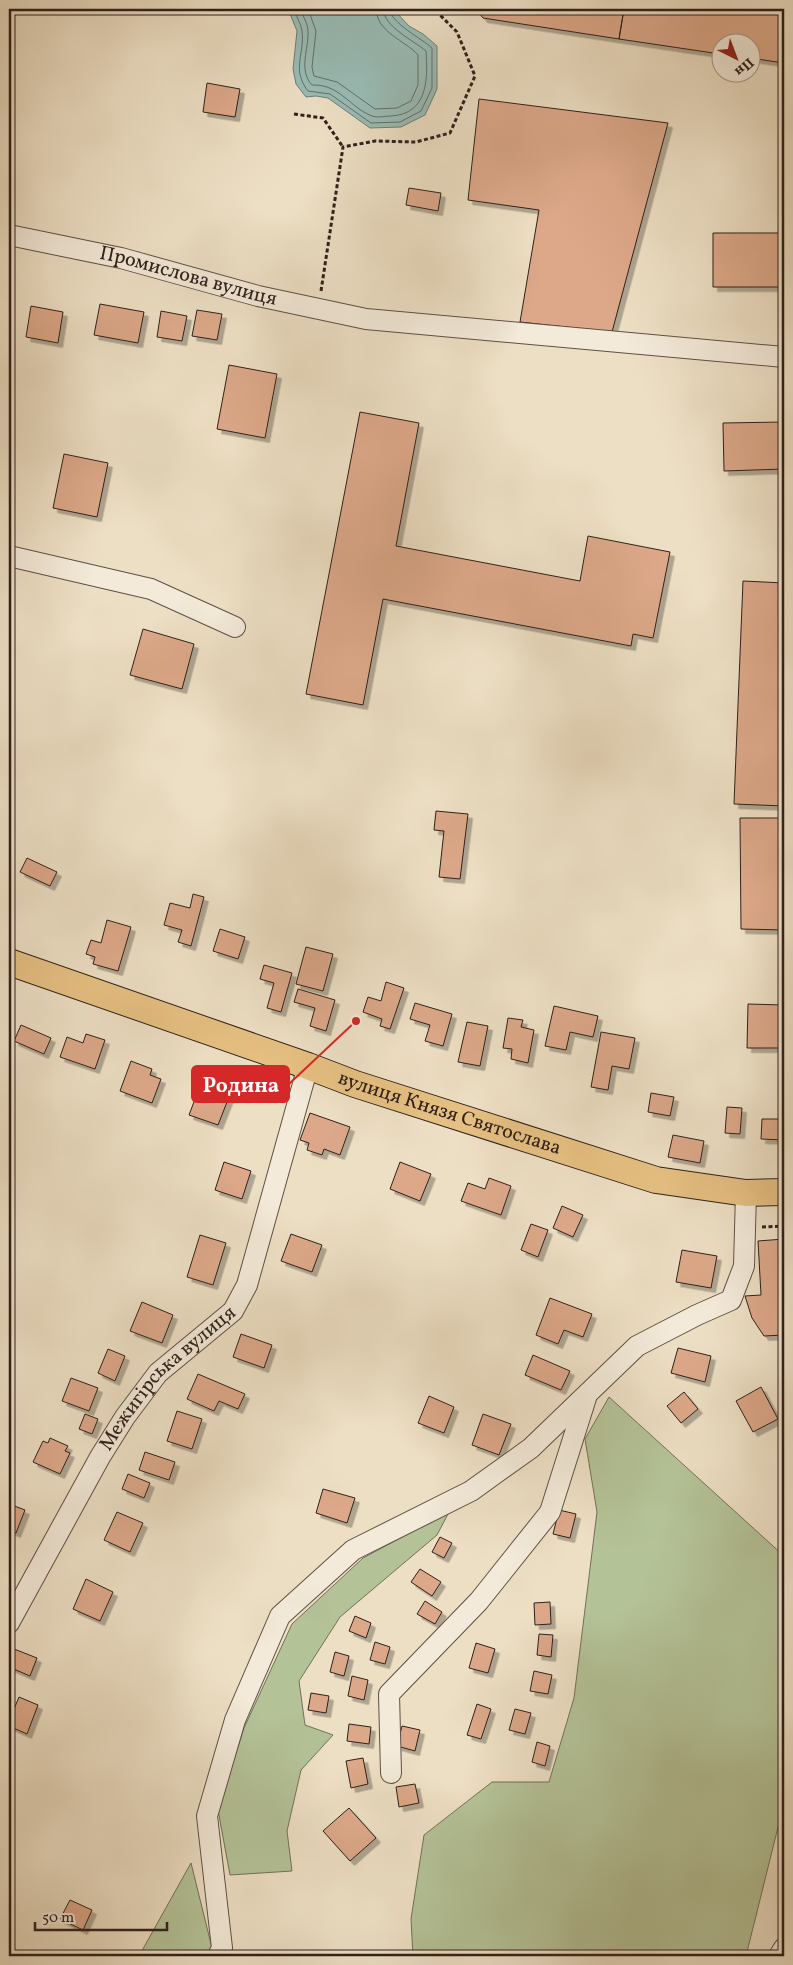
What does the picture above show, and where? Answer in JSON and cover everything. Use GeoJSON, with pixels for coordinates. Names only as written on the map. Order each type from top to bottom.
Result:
{"type":"FeatureCollection","features":[{"type":"Feature","properties":{"kind":"main road","name":"вулиця Князя Святослава"},"geometry":{"type":"LineString","coordinates":[[9,962],[355,1084],[656,1180],[746,1193],[784,1192]]}},
{"type":"Feature","properties":{"kind":"street","name":"Промислова вулиця"},"geometry":{"type":"LineString","coordinates":[[9,235],[121,258],[258,296],[366,319],[784,358]]}},
{"type":"Feature","properties":{"kind":"street"},"geometry":{"type":"LineString","coordinates":[[9,556],[151,589],[235,627]]}},
{"type":"Feature","properties":{"kind":"street","name":"Межигірська вулиця"},"geometry":{"type":"LineString","coordinates":[[9,1622],[100,1457],[126,1417],[158,1373],[233,1311],[247,1286],[308,1066]]}},
{"type":"Feature","properties":{"kind":"street"},"geometry":{"type":"LineString","coordinates":[[218,1956],[222,1948],[207,1816],[235,1720],[280,1616],[353,1550],[471,1491],[532,1448],[638,1346],[697,1315],[731,1300],[744,1266],[746,1193]]}},
{"type":"Feature","properties":{"kind":"street"},"geometry":{"type":"LineString","coordinates":[[391,1773],[388,1694],[480,1601],[550,1512],[587,1396]]}},
{"type":"Feature","properties":{"kind":"street"},"geometry":{"type":"LineString","coordinates":[[779,1956],[784,1948]]}},
{"type":"Feature","properties":{"kind":"path"},"geometry":{"type":"LineString","coordinates":[[344,147],[375,141],[416,142],[450,133],[475,76],[457,32],[434,9]]}},
{"type":"Feature","properties":{"kind":"path"},"geometry":{"type":"LineString","coordinates":[[294,114],[324,118],[344,147],[319,309]]}},
{"type":"Feature","properties":{"kind":"green space"},"geometry":{"type":"Polygon","coordinates":[[[609,1397],[784,1556],[784,1803],[746,1956],[413,1956],[411,1919],[424,1835],[492,1782],[549,1782],[574,1698],[597,1512],[585,1439],[609,1397]]]}},
{"type":"Feature","properties":{"kind":"green space"},"geometry":{"type":"Polygon","coordinates":[[[449,1512],[437,1535],[340,1617],[299,1681],[305,1725],[333,1735],[301,1770],[287,1831],[292,1871],[230,1875],[218,1810],[244,1728],[292,1624],[363,1558],[449,1512]]]}},
{"type":"Feature","properties":{"kind":"green space"},"geometry":{"type":"Polygon","coordinates":[[[191,1863],[214,1956],[139,1956],[191,1863]]]}},
{"type":"Feature","properties":{"kind":"water"},"geometry":{"type":"Polygon","coordinates":[[[288,9],[393,9],[409,26],[423,34],[437,46],[437,89],[425,115],[401,127],[370,128],[328,98],[306,97],[296,84],[293,69],[297,31],[288,9]]]}},
{"type":"Feature","properties":{"kind":"building"},"geometry":{"type":"Polygon","coordinates":[[[476,9],[624,9],[619,39],[483,18],[476,9]]]}},
{"type":"Feature","properties":{"kind":"building"},"geometry":{"type":"Polygon","coordinates":[[[624,9],[784,9],[784,63],[760,59],[760,32],[710,32],[710,53],[619,39],[624,9]]]}},
{"type":"Feature","properties":{"kind":"building"},"geometry":{"type":"Polygon","coordinates":[[[207,83],[240,89],[235,117],[203,112],[207,83]]]}},
{"type":"Feature","properties":{"kind":"building"},"geometry":{"type":"Polygon","coordinates":[[[479,99],[668,123],[612,332],[520,322],[539,210],[468,200],[479,99]]]}},
{"type":"Feature","properties":{"kind":"building"},"geometry":{"type":"Polygon","coordinates":[[[409,188],[441,193],[438,211],[406,205],[409,188]]]}},
{"type":"Feature","properties":{"kind":"building"},"geometry":{"type":"Polygon","coordinates":[[[713,233],[784,233],[784,287],[713,287],[713,233]]]}},
{"type":"Feature","properties":{"kind":"building"},"geometry":{"type":"Polygon","coordinates":[[[100,304],[144,312],[138,343],[94,335],[100,304]]]}},
{"type":"Feature","properties":{"kind":"building"},"geometry":{"type":"Polygon","coordinates":[[[31,306],[63,312],[58,343],[26,337],[31,306]]]}},
{"type":"Feature","properties":{"kind":"building"},"geometry":{"type":"Polygon","coordinates":[[[197,310],[222,314],[217,340],[192,336],[197,310]]]}},
{"type":"Feature","properties":{"kind":"building"},"geometry":{"type":"Polygon","coordinates":[[[161,311],[187,316],[182,341],[157,337],[161,311]]]}},
{"type":"Feature","properties":{"kind":"building"},"geometry":{"type":"Polygon","coordinates":[[[229,365],[277,374],[265,438],[217,429],[229,365]]]}},
{"type":"Feature","properties":{"kind":"building"},"geometry":{"type":"Polygon","coordinates":[[[360,412],[419,423],[396,546],[580,581],[588,536],[670,552],[653,638],[633,634],[631,646],[383,599],[363,705],[306,694],[360,412]]]}},
{"type":"Feature","properties":{"kind":"building"},"geometry":{"type":"Polygon","coordinates":[[[784,422],[784,469],[724,471],[723,423],[784,422]]]}},
{"type":"Feature","properties":{"kind":"building"},"geometry":{"type":"Polygon","coordinates":[[[64,454],[108,463],[97,517],[53,508],[64,454]]]}},
{"type":"Feature","properties":{"kind":"building"},"geometry":{"type":"Polygon","coordinates":[[[743,581],[784,583],[784,806],[734,804],[743,581]]]}},
{"type":"Feature","properties":{"kind":"building"},"geometry":{"type":"Polygon","coordinates":[[[143,629],[194,644],[182,689],[130,675],[143,629]]]}},
{"type":"Feature","properties":{"kind":"building"},"geometry":{"type":"Polygon","coordinates":[[[436,811],[468,814],[460,879],[439,877],[444,831],[434,830],[436,811]]]}},
{"type":"Feature","properties":{"kind":"building"},"geometry":{"type":"Polygon","coordinates":[[[740,818],[784,818],[784,930],[741,929],[740,818]]]}},
{"type":"Feature","properties":{"kind":"building"},"geometry":{"type":"Polygon","coordinates":[[[27,858],[57,872],[50,886],[20,872],[27,858]]]}},
{"type":"Feature","properties":{"kind":"building"},"geometry":{"type":"Polygon","coordinates":[[[193,894],[204,897],[191,946],[178,942],[182,930],[164,925],[170,903],[190,908],[193,894]]]}},
{"type":"Feature","properties":{"kind":"building"},"geometry":{"type":"Polygon","coordinates":[[[107,920],[131,927],[118,971],[93,964],[95,957],[86,954],[91,940],[101,943],[107,920]]]}},
{"type":"Feature","properties":{"kind":"building"},"geometry":{"type":"Polygon","coordinates":[[[220,929],[245,937],[238,959],[213,951],[220,929]]]}},
{"type":"Feature","properties":{"kind":"building"},"geometry":{"type":"Polygon","coordinates":[[[306,947],[333,954],[323,991],[296,984],[306,947]]]}},
{"type":"Feature","properties":{"kind":"building"},"geometry":{"type":"Polygon","coordinates":[[[264,965],[292,973],[281,1012],[267,1008],[274,983],[260,979],[264,965]]]}},
{"type":"Feature","properties":{"kind":"building"},"geometry":{"type":"Polygon","coordinates":[[[386,982],[404,988],[390,1029],[380,1026],[382,1019],[363,1012],[368,997],[381,1001],[386,982]]]}},
{"type":"Feature","properties":{"kind":"building"},"geometry":{"type":"Polygon","coordinates":[[[298,989],[335,1000],[326,1031],[310,1026],[315,1008],[294,1002],[298,989]]]}},
{"type":"Feature","properties":{"kind":"building"},"geometry":{"type":"Polygon","coordinates":[[[415,1003],[452,1014],[443,1046],[425,1041],[430,1025],[410,1019],[415,1003]]]}},
{"type":"Feature","properties":{"kind":"building"},"geometry":{"type":"Polygon","coordinates":[[[748,1004],[784,1005],[784,1048],[747,1048],[748,1004]]]}},
{"type":"Feature","properties":{"kind":"building"},"geometry":{"type":"Polygon","coordinates":[[[554,1006],[598,1016],[593,1037],[570,1032],[566,1050],[545,1046],[554,1006]]]}},
{"type":"Feature","properties":{"kind":"building"},"geometry":{"type":"Polygon","coordinates":[[[508,1018],[523,1020],[521,1027],[534,1030],[528,1063],[511,1059],[512,1049],[503,1048],[508,1018]]]}},
{"type":"Feature","properties":{"kind":"building"},"geometry":{"type":"Polygon","coordinates":[[[467,1022],[488,1026],[480,1066],[458,1062],[467,1022]]]}},
{"type":"Feature","properties":{"kind":"building"},"geometry":{"type":"Polygon","coordinates":[[[21,1025],[51,1038],[44,1054],[14,1041],[21,1025]]]}},
{"type":"Feature","properties":{"kind":"building"},"geometry":{"type":"Polygon","coordinates":[[[601,1032],[635,1038],[629,1069],[612,1066],[608,1090],[591,1087],[601,1032]]]}},
{"type":"Feature","properties":{"kind":"building"},"geometry":{"type":"Polygon","coordinates":[[[86,1034],[105,1040],[95,1069],[60,1057],[67,1037],[83,1043],[86,1034]]]}},
{"type":"Feature","properties":{"kind":"building"},"geometry":{"type":"Polygon","coordinates":[[[131,1061],[152,1069],[150,1075],[161,1079],[152,1103],[120,1091],[131,1061]]]}},
{"type":"Feature","properties":{"kind":"building"},"geometry":{"type":"Polygon","coordinates":[[[200,1086],[229,1097],[218,1125],[189,1115],[200,1086]]]}},
{"type":"Feature","properties":{"kind":"building"},"geometry":{"type":"Polygon","coordinates":[[[651,1093],[674,1097],[670,1116],[648,1112],[651,1093]]]}},
{"type":"Feature","properties":{"kind":"building"},"geometry":{"type":"Polygon","coordinates":[[[727,1107],[742,1108],[740,1134],[725,1133],[727,1107]]]}},
{"type":"Feature","properties":{"kind":"building"},"geometry":{"type":"Polygon","coordinates":[[[310,1113],[350,1127],[340,1155],[324,1149],[322,1155],[307,1150],[309,1143],[300,1140],[310,1113]]]}},
{"type":"Feature","properties":{"kind":"building"},"geometry":{"type":"Polygon","coordinates":[[[762,1119],[784,1119],[784,1140],[761,1139],[762,1119]]]}},
{"type":"Feature","properties":{"kind":"building"},"geometry":{"type":"Polygon","coordinates":[[[673,1135],[704,1141],[700,1163],[668,1157],[673,1135]]]}},
{"type":"Feature","properties":{"kind":"building"},"geometry":{"type":"Polygon","coordinates":[[[224,1162],[251,1171],[242,1199],[215,1190],[224,1162]]]}},
{"type":"Feature","properties":{"kind":"building"},"geometry":{"type":"Polygon","coordinates":[[[400,1162],[431,1174],[420,1201],[390,1189],[400,1162]]]}},
{"type":"Feature","properties":{"kind":"building"},"geometry":{"type":"Polygon","coordinates":[[[489,1178],[511,1186],[501,1215],[461,1201],[468,1183],[485,1189],[489,1178]]]}},
{"type":"Feature","properties":{"kind":"building"},"geometry":{"type":"Polygon","coordinates":[[[562,1206],[583,1215],[573,1237],[553,1228],[562,1206]]]}},
{"type":"Feature","properties":{"kind":"building"},"geometry":{"type":"Polygon","coordinates":[[[531,1224],[548,1230],[538,1257],[521,1250],[531,1224]]]}},
{"type":"Feature","properties":{"kind":"building"},"geometry":{"type":"Polygon","coordinates":[[[291,1234],[322,1245],[312,1272],[281,1261],[291,1234]]]}},
{"type":"Feature","properties":{"kind":"building"},"geometry":{"type":"Polygon","coordinates":[[[200,1235],[226,1243],[213,1285],[187,1277],[200,1235]]]}},
{"type":"Feature","properties":{"kind":"building"},"geometry":{"type":"Polygon","coordinates":[[[784,1239],[784,1335],[764,1336],[752,1318],[745,1296],[761,1295],[758,1241],[784,1239]]]}},
{"type":"Feature","properties":{"kind":"building"},"geometry":{"type":"Polygon","coordinates":[[[682,1250],[717,1256],[711,1288],[676,1282],[682,1250]]]}},
{"type":"Feature","properties":{"kind":"building"},"geometry":{"type":"Polygon","coordinates":[[[550,1298],[592,1314],[583,1337],[564,1330],[558,1344],[536,1335],[550,1298]]]}},
{"type":"Feature","properties":{"kind":"building"},"geometry":{"type":"Polygon","coordinates":[[[142,1302],[173,1315],[162,1343],[130,1331],[142,1302]]]}},
{"type":"Feature","properties":{"kind":"building"},"geometry":{"type":"Polygon","coordinates":[[[241,1334],[272,1345],[264,1368],[233,1357],[241,1334]]]}},
{"type":"Feature","properties":{"kind":"building"},"geometry":{"type":"Polygon","coordinates":[[[678,1348],[711,1356],[705,1382],[671,1373],[678,1348]]]}},
{"type":"Feature","properties":{"kind":"building"},"geometry":{"type":"Polygon","coordinates":[[[108,1349],[125,1356],[115,1381],[98,1373],[108,1349]]]}},
{"type":"Feature","properties":{"kind":"building"},"geometry":{"type":"Polygon","coordinates":[[[533,1355],[570,1371],[561,1390],[525,1375],[533,1355]]]}},
{"type":"Feature","properties":{"kind":"building"},"geometry":{"type":"Polygon","coordinates":[[[198,1374],[245,1394],[238,1409],[219,1401],[214,1411],[187,1399],[198,1374]]]}},
{"type":"Feature","properties":{"kind":"building"},"geometry":{"type":"Polygon","coordinates":[[[71,1378],[98,1388],[89,1411],[62,1401],[71,1378]]]}},
{"type":"Feature","properties":{"kind":"building"},"geometry":{"type":"Polygon","coordinates":[[[761,1387],[778,1419],[753,1432],[736,1401],[761,1387]]]}},
{"type":"Feature","properties":{"kind":"building"},"geometry":{"type":"Polygon","coordinates":[[[684,1392],[698,1409],[681,1423],[667,1406],[684,1392]]]}},
{"type":"Feature","properties":{"kind":"building"},"geometry":{"type":"Polygon","coordinates":[[[429,1396],[454,1407],[444,1433],[418,1423],[429,1396]]]}},
{"type":"Feature","properties":{"kind":"building"},"geometry":{"type":"Polygon","coordinates":[[[177,1411],[202,1419],[192,1449],[167,1441],[177,1411]]]}},
{"type":"Feature","properties":{"kind":"building"},"geometry":{"type":"Polygon","coordinates":[[[85,1414],[98,1419],[92,1434],[79,1429],[85,1414]]]}},
{"type":"Feature","properties":{"kind":"building"},"geometry":{"type":"Polygon","coordinates":[[[483,1414],[511,1424],[499,1455],[472,1445],[483,1414]]]}},
{"type":"Feature","properties":{"kind":"building"},"geometry":{"type":"Polygon","coordinates":[[[50,1438],[68,1446],[65,1451],[70,1453],[60,1474],[33,1462],[43,1441],[48,1443],[50,1438]]]}},
{"type":"Feature","properties":{"kind":"building"},"geometry":{"type":"Polygon","coordinates":[[[145,1452],[175,1462],[169,1480],[139,1470],[145,1452]]]}},
{"type":"Feature","properties":{"kind":"building"},"geometry":{"type":"Polygon","coordinates":[[[128,1474],[150,1483],[144,1498],[122,1489],[128,1474]]]}},
{"type":"Feature","properties":{"kind":"building"},"geometry":{"type":"Polygon","coordinates":[[[323,1489],[355,1498],[347,1523],[316,1513],[323,1489]]]}},
{"type":"Feature","properties":{"kind":"building"},"geometry":{"type":"Polygon","coordinates":[[[9,1504],[25,1510],[16,1533],[9,1530],[9,1504]]]}},
{"type":"Feature","properties":{"kind":"building"},"geometry":{"type":"Polygon","coordinates":[[[559,1510],[576,1514],[570,1538],[553,1534],[559,1510]]]}},
{"type":"Feature","properties":{"kind":"building"},"geometry":{"type":"Polygon","coordinates":[[[117,1512],[143,1523],[130,1552],[104,1540],[117,1512]]]}},
{"type":"Feature","properties":{"kind":"building"},"geometry":{"type":"Polygon","coordinates":[[[440,1537],[452,1543],[444,1558],[432,1552],[440,1537]]]}},
{"type":"Feature","properties":{"kind":"building"},"geometry":{"type":"Polygon","coordinates":[[[420,1569],[441,1582],[432,1596],[411,1582],[420,1569]]]}},
{"type":"Feature","properties":{"kind":"building"},"geometry":{"type":"Polygon","coordinates":[[[86,1579],[113,1592],[100,1621],[73,1609],[86,1579]]]}},
{"type":"Feature","properties":{"kind":"building"},"geometry":{"type":"Polygon","coordinates":[[[425,1601],[442,1612],[435,1624],[417,1614],[425,1601]]]}},
{"type":"Feature","properties":{"kind":"building"},"geometry":{"type":"Polygon","coordinates":[[[550,1602],[551,1624],[535,1625],[534,1603],[550,1602]]]}},
{"type":"Feature","properties":{"kind":"building"},"geometry":{"type":"Polygon","coordinates":[[[355,1616],[371,1623],[366,1638],[349,1631],[355,1616]]]}},
{"type":"Feature","properties":{"kind":"building"},"geometry":{"type":"Polygon","coordinates":[[[539,1634],[553,1635],[551,1657],[537,1655],[539,1634]]]}},
{"type":"Feature","properties":{"kind":"building"},"geometry":{"type":"Polygon","coordinates":[[[375,1642],[390,1647],[385,1664],[370,1660],[375,1642]]]}},
{"type":"Feature","properties":{"kind":"building"},"geometry":{"type":"Polygon","coordinates":[[[476,1643],[495,1649],[488,1673],[469,1668],[476,1643]]]}},
{"type":"Feature","properties":{"kind":"building"},"geometry":{"type":"Polygon","coordinates":[[[9,1647],[37,1658],[30,1676],[9,1667],[9,1647]]]}},
{"type":"Feature","properties":{"kind":"building"},"geometry":{"type":"Polygon","coordinates":[[[335,1652],[349,1656],[344,1676],[330,1672],[335,1652]]]}},
{"type":"Feature","properties":{"kind":"building"},"geometry":{"type":"Polygon","coordinates":[[[534,1671],[552,1675],[548,1694],[530,1691],[534,1671]]]}},
{"type":"Feature","properties":{"kind":"building"},"geometry":{"type":"Polygon","coordinates":[[[352,1676],[368,1680],[364,1700],[348,1696],[352,1676]]]}},
{"type":"Feature","properties":{"kind":"building"},"geometry":{"type":"Polygon","coordinates":[[[311,1693],[329,1696],[326,1713],[308,1710],[311,1693]]]}},
{"type":"Feature","properties":{"kind":"building"},"geometry":{"type":"Polygon","coordinates":[[[19,1697],[38,1705],[27,1734],[9,1726],[9,1721],[19,1697]]]}},
{"type":"Feature","properties":{"kind":"building"},"geometry":{"type":"Polygon","coordinates":[[[477,1704],[491,1709],[481,1739],[467,1735],[477,1704]]]}},
{"type":"Feature","properties":{"kind":"building"},"geometry":{"type":"Polygon","coordinates":[[[515,1709],[531,1713],[525,1734],[509,1730],[515,1709]]]}},
{"type":"Feature","properties":{"kind":"building"},"geometry":{"type":"Polygon","coordinates":[[[349,1724],[371,1727],[369,1744],[347,1741],[349,1724]]]}},
{"type":"Feature","properties":{"kind":"building"},"geometry":{"type":"Polygon","coordinates":[[[402,1726],[420,1730],[415,1751],[397,1746],[402,1726]]]}},
{"type":"Feature","properties":{"kind":"building"},"geometry":{"type":"Polygon","coordinates":[[[537,1742],[550,1746],[545,1766],[532,1762],[537,1742]]]}},
{"type":"Feature","properties":{"kind":"building"},"geometry":{"type":"Polygon","coordinates":[[[363,1758],[368,1784],[351,1788],[346,1761],[363,1758]]]}},
{"type":"Feature","properties":{"kind":"building"},"geometry":{"type":"Polygon","coordinates":[[[415,1784],[419,1803],[399,1807],[396,1787],[415,1784]]]}},
{"type":"Feature","properties":{"kind":"building"},"geometry":{"type":"Polygon","coordinates":[[[349,1808],[376,1838],[350,1861],[323,1831],[349,1808]]]}},
{"type":"Feature","properties":{"kind":"building"},"geometry":{"type":"Polygon","coordinates":[[[70,1900],[92,1910],[83,1930],[60,1919],[70,1900]]]}},
{"type":"Feature","properties":{"kind":"place","name":"Родина"},"geometry":{"type":"Point","coordinates":[356,1021]}}]}
